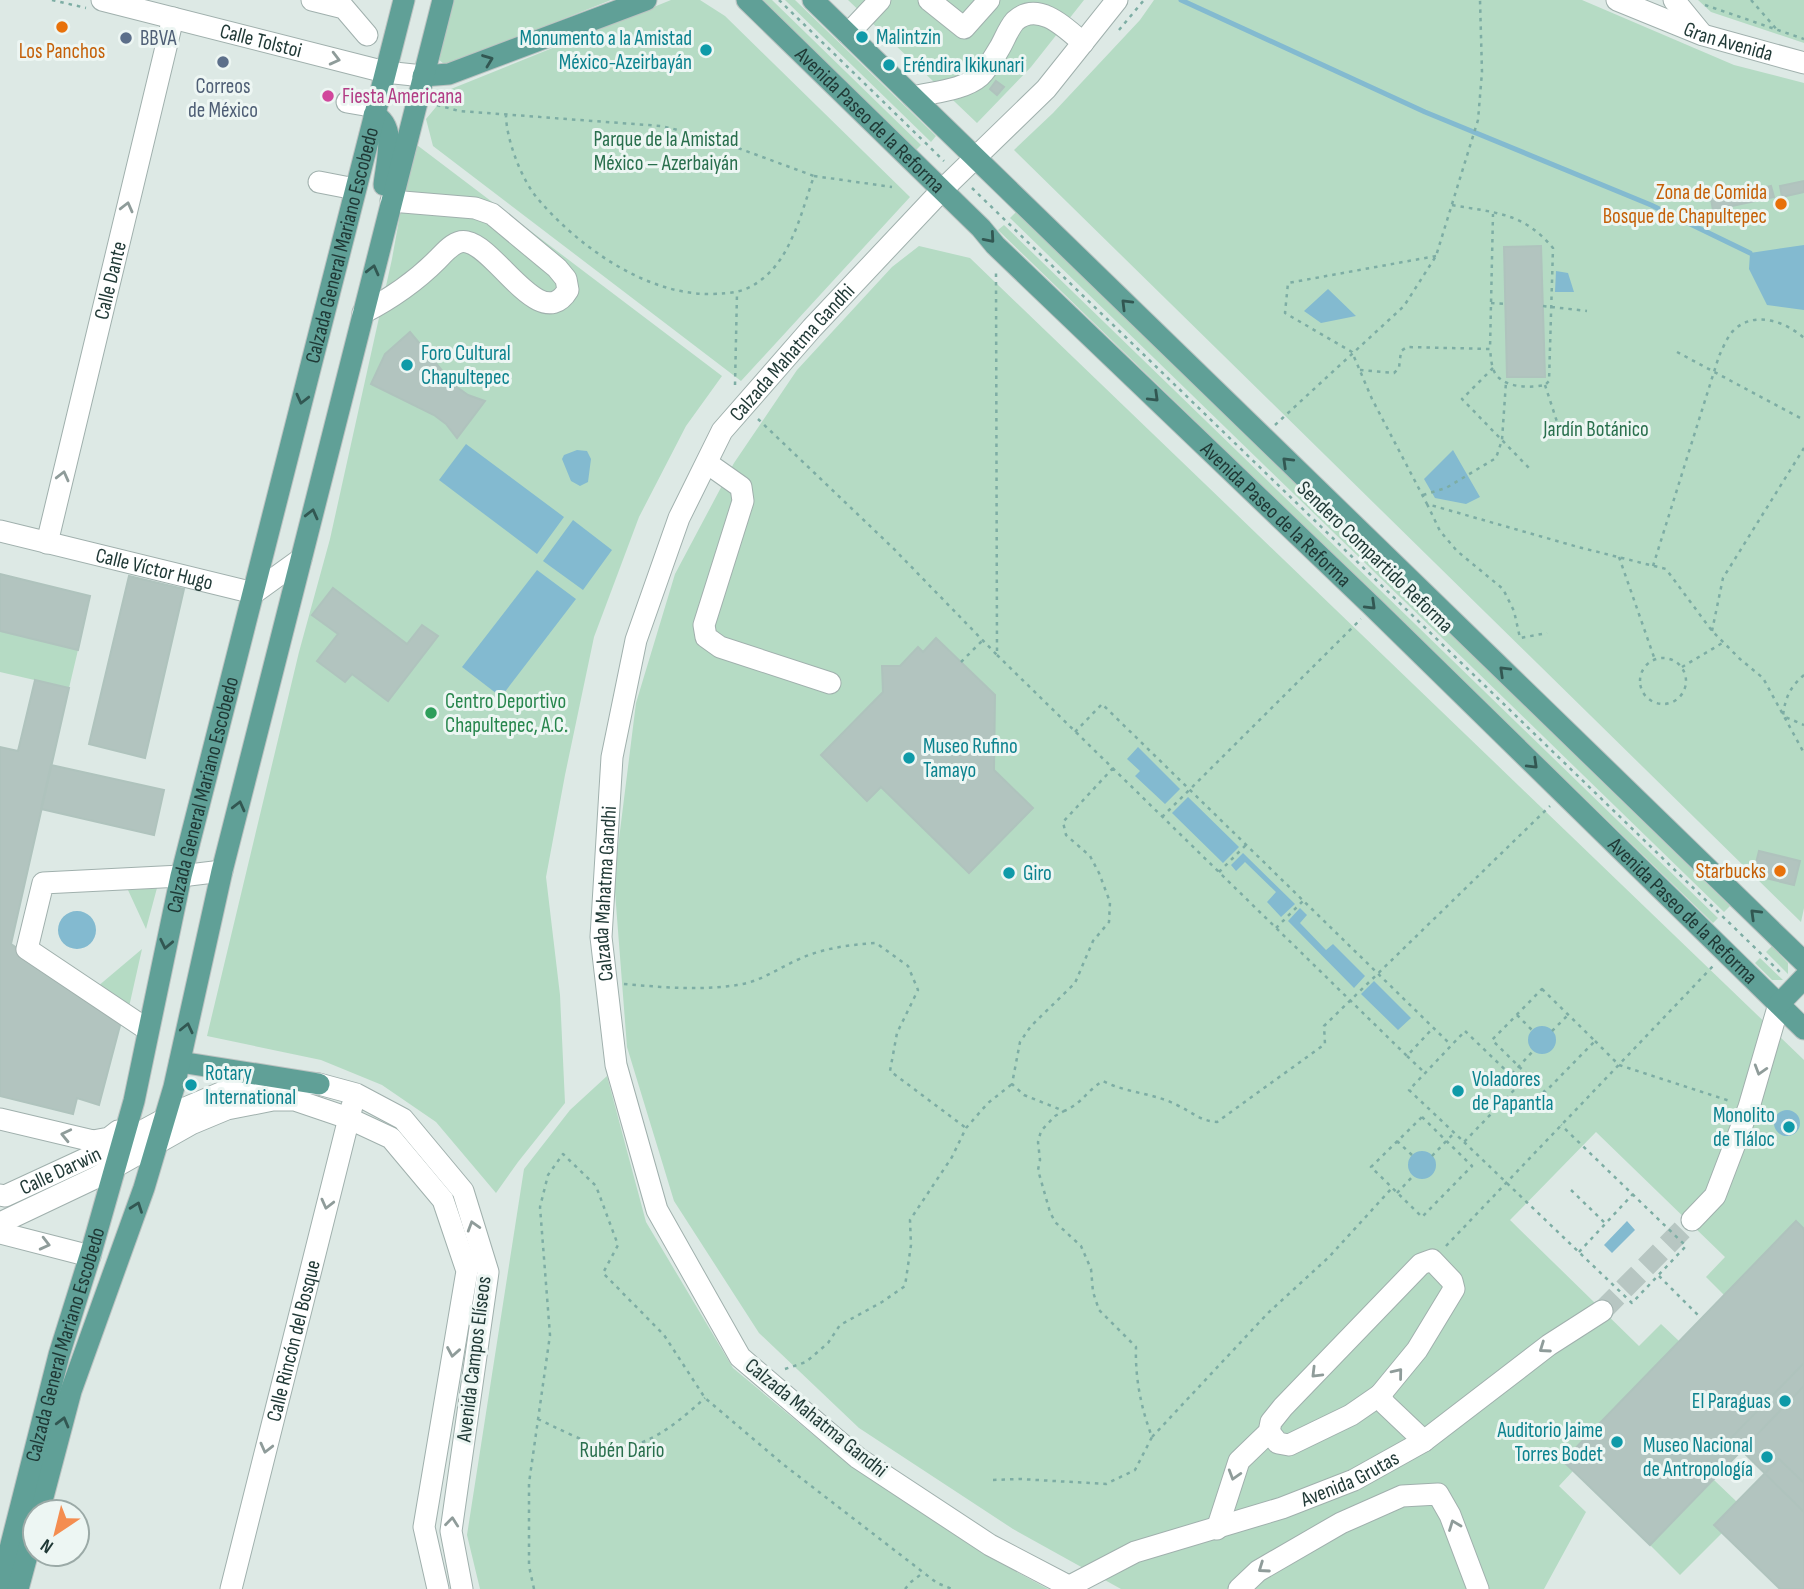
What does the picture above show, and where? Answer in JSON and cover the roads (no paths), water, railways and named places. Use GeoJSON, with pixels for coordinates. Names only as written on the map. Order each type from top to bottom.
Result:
{"type":"FeatureCollection","features":[{"type":"Feature","properties":{"kind":"main road","name":"Calzada General Mariano Escobedo"},"geometry":{"type":"LineString","coordinates":[[0,1586],[59,1355],[125,1133],[181,876],[404,0]]}},
{"type":"Feature","properties":{"kind":"main road","name":"Calzada General Mariano Escobedo"},"geometry":{"type":"LineString","coordinates":[[43,1498],[71,1391],[144,1188],[180,1062],[222,871],[443,0]]}},
{"type":"Feature","properties":{"kind":"main road"},"geometry":{"type":"LineString","coordinates":[[423,76],[449,74],[646,0]]}},
{"type":"Feature","properties":{"kind":"main road","name":"Avenida Paseo de la Reforma"},"geometry":{"type":"LineString","coordinates":[[747,0],[995,245],[1373,607],[1804,1029]]}},
{"type":"Feature","properties":{"kind":"main road"},"geometry":{"type":"LineString","coordinates":[[813,0],[1261,438],[1804,962]]}},
{"type":"Feature","properties":{"kind":"main road"},"geometry":{"type":"LineString","coordinates":[[375,111],[389,132],[383,193],[391,201]]}},
{"type":"Feature","properties":{"kind":"main road"},"geometry":{"type":"LineString","coordinates":[[1779,1004],[1795,978]]}},
{"type":"Feature","properties":{"kind":"main road"},"geometry":{"type":"LineString","coordinates":[[180,1062],[319,1084]]}},
{"type":"Feature","properties":{"kind":"main road"},"geometry":{"type":"LineString","coordinates":[[16,1589],[22,1568]]}},
{"type":"Feature","properties":{"kind":"street","name":"Calle Tolstoi"},"geometry":{"type":"LineString","coordinates":[[102,0],[385,72],[423,76]]}},
{"type":"Feature","properties":{"kind":"street"},"geometry":{"type":"LineString","coordinates":[[312,0],[345,4],[367,35]]}},
{"type":"Feature","properties":{"kind":"street"},"geometry":{"type":"LineString","coordinates":[[848,34],[880,0]]}},
{"type":"Feature","properties":{"kind":"street"},"geometry":{"type":"LineString","coordinates":[[929,0],[964,27],[989,0]]}},
{"type":"Feature","properties":{"kind":"street","name":"Calzada Mahatma Gandhi"},"geometry":{"type":"LineString","coordinates":[[1071,1588],[990,1545],[858,1458],[740,1357],[657,1210],[617,1065],[601,937],[612,757],[636,639],[679,519],[722,431],[812,328],[942,190],[1046,89],[1117,0]]}},
{"type":"Feature","properties":{"kind":"street","name":"Gran Avenida"},"geometry":{"type":"LineString","coordinates":[[1617,0],[1703,35],[1804,63]]}},
{"type":"Feature","properties":{"kind":"street"},"geometry":{"type":"LineString","coordinates":[[1674,0],[1703,35]]}},
{"type":"Feature","properties":{"kind":"street"},"geometry":{"type":"LineString","coordinates":[[913,97],[967,83],[978,77],[990,65],[1014,22],[1035,11],[1048,15],[1083,43]]}},
{"type":"Feature","properties":{"kind":"street","name":"Calle Dante"},"geometry":{"type":"LineString","coordinates":[[47,542],[173,18]]}},
{"type":"Feature","properties":{"kind":"street"},"geometry":{"type":"LineString","coordinates":[[347,102],[375,111]]}},
{"type":"Feature","properties":{"kind":"street"},"geometry":{"type":"LineString","coordinates":[[319,182],[355,189]]}},
{"type":"Feature","properties":{"kind":"street"},"geometry":{"type":"LineString","coordinates":[[363,313],[396,295],[454,244],[464,241],[476,245],[530,295],[542,302],[553,303],[563,299],[568,290],[566,279],[557,268],[492,214],[475,208],[391,201]]}},
{"type":"Feature","properties":{"kind":"street"},"geometry":{"type":"LineString","coordinates":[[707,463],[741,487],[743,501],[704,625],[706,636],[720,648],[830,683]]}},
{"type":"Feature","properties":{"kind":"street","name":"Calle Víctor Hugo"},"geometry":{"type":"LineString","coordinates":[[0,531],[254,593]]}},
{"type":"Feature","properties":{"kind":"street"},"geometry":{"type":"LineString","coordinates":[[254,593],[301,559]]}},
{"type":"Feature","properties":{"kind":"street"},"geometry":{"type":"LineString","coordinates":[[148,1030],[27,949],[43,883],[181,876],[222,871]]}},
{"type":"Feature","properties":{"kind":"street"},"geometry":{"type":"LineString","coordinates":[[1692,1220],[1715,1196],[1749,1107],[1779,1004]]}},
{"type":"Feature","properties":{"kind":"street","name":"Avenida Campos Elíseos"},"geometry":{"type":"LineString","coordinates":[[125,1133],[223,1091],[256,1083],[281,1081],[319,1084],[355,1094],[403,1119],[463,1191],[477,1272],[451,1531],[462,1589]]}},
{"type":"Feature","properties":{"kind":"street","name":"Calle Rincón del Bosque"},"geometry":{"type":"LineString","coordinates":[[231,1589],[355,1094]]}},
{"type":"Feature","properties":{"kind":"street","name":"Avenida Campos Elíseos"},"geometry":{"type":"LineString","coordinates":[[116,1167],[191,1124],[227,1109],[274,1100],[295,1100],[348,1118],[391,1138],[443,1200],[477,1272],[434,1467],[424,1527],[439,1589]]}},
{"type":"Feature","properties":{"kind":"street"},"geometry":{"type":"LineString","coordinates":[[0,1119],[93,1141],[125,1133]]}},
{"type":"Feature","properties":{"kind":"street","name":"Calle Darwin"},"geometry":{"type":"LineString","coordinates":[[0,1195],[5,1196],[125,1133]]}},
{"type":"Feature","properties":{"kind":"street","name":"Calle Darwin"},"geometry":{"type":"LineString","coordinates":[[0,1223],[116,1167]]}},
{"type":"Feature","properties":{"kind":"street"},"geometry":{"type":"LineString","coordinates":[[0,1233],[90,1256]]}},
{"type":"Feature","properties":{"kind":"street"},"geometry":{"type":"LineString","coordinates":[[1217,1529],[1239,1461],[1269,1432],[1271,1422],[1283,1407],[1421,1264],[1432,1260],[1452,1280],[1454,1289],[1417,1350],[1380,1395],[1351,1415],[1289,1445],[1278,1443],[1269,1432]]}},
{"type":"Feature","properties":{"kind":"street","name":"Avenida Grutas"},"geometry":{"type":"LineString","coordinates":[[1071,1588],[1135,1552],[1282,1508],[1354,1480],[1424,1441],[1549,1345],[1602,1311]]}},
{"type":"Feature","properties":{"kind":"street"},"geometry":{"type":"LineString","coordinates":[[1380,1395],[1385,1404],[1424,1441]]}},
{"type":"Feature","properties":{"kind":"street"},"geometry":{"type":"LineString","coordinates":[[434,1467],[459,1471]]}},
{"type":"Feature","properties":{"kind":"street"},"geometry":{"type":"LineString","coordinates":[[1341,1523],[1354,1480]]}},
{"type":"Feature","properties":{"kind":"street"},"geometry":{"type":"LineString","coordinates":[[1241,1588],[1258,1571],[1341,1523],[1402,1496],[1438,1494],[1450,1515],[1478,1589]]}},
{"type":"Feature","properties":{"kind":"street"},"geometry":{"type":"LineString","coordinates":[[0,1586],[16,1589]]}},
{"type":"Feature","properties":{"kind":"water"},"geometry":{"type":"Polygon","coordinates":[[[1804,245],[1804,310],[1767,305],[1749,269],[1750,253],[1804,245]]]}},
{"type":"Feature","properties":{"kind":"water"},"geometry":{"type":"Polygon","coordinates":[[[1556,271],[1568,273],[1574,292],[1555,292],[1556,271]]]}},
{"type":"Feature","properties":{"kind":"water"},"geometry":{"type":"Polygon","coordinates":[[[1328,289],[1356,316],[1321,323],[1304,311],[1328,289]]]}},
{"type":"Feature","properties":{"kind":"water"},"geometry":{"type":"Polygon","coordinates":[[[466,444],[564,517],[537,554],[439,480],[466,444]]]}},
{"type":"Feature","properties":{"kind":"water"},"geometry":{"type":"Polygon","coordinates":[[[577,450],[587,451],[591,459],[588,482],[580,486],[571,481],[562,459],[564,455],[577,450]]]}},
{"type":"Feature","properties":{"kind":"water"},"geometry":{"type":"Polygon","coordinates":[[[1453,450],[1480,497],[1466,504],[1435,498],[1424,479],[1453,450]]]}},
{"type":"Feature","properties":{"kind":"water"},"geometry":{"type":"Polygon","coordinates":[[[573,520],[612,550],[583,590],[543,561],[573,520]]]}},
{"type":"Feature","properties":{"kind":"water"},"geometry":{"type":"Polygon","coordinates":[[[537,570],[576,599],[501,697],[462,667],[537,570]]]}},
{"type":"Feature","properties":{"kind":"water"},"geometry":{"type":"Polygon","coordinates":[[[1138,747],[1180,789],[1165,804],[1135,776],[1140,771],[1127,759],[1138,747]]]}},
{"type":"Feature","properties":{"kind":"water"},"geometry":{"type":"Polygon","coordinates":[[[1188,797],[1239,847],[1223,863],[1172,813],[1188,797]]]}},
{"type":"Feature","properties":{"kind":"water"},"geometry":{"type":"Polygon","coordinates":[[[1243,853],[1295,904],[1281,917],[1267,902],[1276,892],[1245,862],[1236,871],[1231,865],[1243,853]]]}},
{"type":"Feature","properties":{"kind":"water"},"geometry":{"type":"Polygon","coordinates":[[[1300,908],[1307,915],[1300,923],[1326,950],[1333,944],[1365,976],[1354,988],[1288,921],[1300,908]]]}},
{"type":"Feature","properties":{"kind":"water"},"geometry":{"type":"Polygon","coordinates":[[[77,911],[91,916],[96,930],[91,944],[77,949],[63,944],[58,930],[63,916],[77,911]]]}},
{"type":"Feature","properties":{"kind":"water"},"geometry":{"type":"Polygon","coordinates":[[[1374,981],[1411,1018],[1398,1030],[1361,994],[1374,981]]]}},
{"type":"Feature","properties":{"kind":"water"},"geometry":{"type":"Polygon","coordinates":[[[1542,1026],[1552,1030],[1556,1040],[1552,1050],[1542,1054],[1532,1050],[1528,1040],[1532,1030],[1542,1026]]]}},
{"type":"Feature","properties":{"kind":"water"},"geometry":{"type":"Polygon","coordinates":[[[1787,1110],[1796,1114],[1800,1123],[1796,1132],[1787,1136],[1778,1132],[1774,1123],[1778,1114],[1787,1110]]]}},
{"type":"Feature","properties":{"kind":"water"},"geometry":{"type":"Polygon","coordinates":[[[1422,1151],[1432,1155],[1436,1165],[1432,1175],[1422,1179],[1412,1175],[1408,1165],[1412,1155],[1422,1151]]]}},
{"type":"Feature","properties":{"kind":"water"},"geometry":{"type":"Polygon","coordinates":[[[1627,1221],[1635,1230],[1612,1253],[1604,1245],[1627,1221]]]}},
{"type":"Feature","properties":{"kind":"waterway"},"geometry":{"type":"LineString","coordinates":[[1181,0],[1425,112],[1651,205],[1750,253]]}},
{"type":"Feature","properties":{"kind":"tunnel"},"geometry":{"type":"LineString","coordinates":[[1602,1311],[1692,1220]]}},
{"type":"Feature","properties":{"kind":"place","name":"Los Panchos"},"geometry":{"type":"Point","coordinates":[62,27]}},
{"type":"Feature","properties":{"kind":"place","name":"Malintzin"},"geometry":{"type":"Point","coordinates":[862,37]}},
{"type":"Feature","properties":{"kind":"place","name":"BBVA"},"geometry":{"type":"Point","coordinates":[126,38]}},
{"type":"Feature","properties":{"kind":"place","name":"Monumento a la Amistad México-Azeirbayán"},"geometry":{"type":"Point","coordinates":[706,50]}},
{"type":"Feature","properties":{"kind":"place","name":"Correos de México"},"geometry":{"type":"Point","coordinates":[223,62]}},
{"type":"Feature","properties":{"kind":"place","name":"Eréndira Ikikunari"},"geometry":{"type":"Point","coordinates":[889,65]}},
{"type":"Feature","properties":{"kind":"place","name":"Fiesta Americana"},"geometry":{"type":"Point","coordinates":[328,96]}},
{"type":"Feature","properties":{"kind":"place","name":"Zona de Comida Bosque de Chapultepec"},"geometry":{"type":"Point","coordinates":[1781,204]}},
{"type":"Feature","properties":{"kind":"place","name":"Foro Cultural Chapultepec"},"geometry":{"type":"Point","coordinates":[407,365]}},
{"type":"Feature","properties":{"kind":"place","name":"Centro Deportivo Chapultepec, A.C."},"geometry":{"type":"Point","coordinates":[431,713]}},
{"type":"Feature","properties":{"kind":"place","name":"Museo Rufino Tamayo"},"geometry":{"type":"Point","coordinates":[909,758]}},
{"type":"Feature","properties":{"kind":"place","name":"Starbucks"},"geometry":{"type":"Point","coordinates":[1780,871]}},
{"type":"Feature","properties":{"kind":"place","name":"Giro"},"geometry":{"type":"Point","coordinates":[1009,873]}},
{"type":"Feature","properties":{"kind":"place","name":"Rotary International"},"geometry":{"type":"Point","coordinates":[191,1085]}},
{"type":"Feature","properties":{"kind":"place","name":"Voladores de Papantla"},"geometry":{"type":"Point","coordinates":[1458,1091]}},
{"type":"Feature","properties":{"kind":"place","name":"Monolito de Tláloc"},"geometry":{"type":"Point","coordinates":[1789,1127]}},
{"type":"Feature","properties":{"kind":"place","name":"El Paraguas"},"geometry":{"type":"Point","coordinates":[1785,1401]}},
{"type":"Feature","properties":{"kind":"place","name":"Auditorio Jaime Torres Bodet"},"geometry":{"type":"Point","coordinates":[1617,1442]}},
{"type":"Feature","properties":{"kind":"place","name":"Museo Nacional de Antropología"},"geometry":{"type":"Point","coordinates":[1767,1457]}},
{"type":"Feature","properties":{"kind":"park label","name":"Parque de la Amistad México – Azerbaiyán"},"geometry":{"type":"Point","coordinates":[666,151]}},
{"type":"Feature","properties":{"kind":"park label","name":"Jardín Botánico"},"geometry":{"type":"Point","coordinates":[1596,429]}},
{"type":"Feature","properties":{"kind":"park label","name":"Rubén Dario"},"geometry":{"type":"Point","coordinates":[622,1450]}}]}
